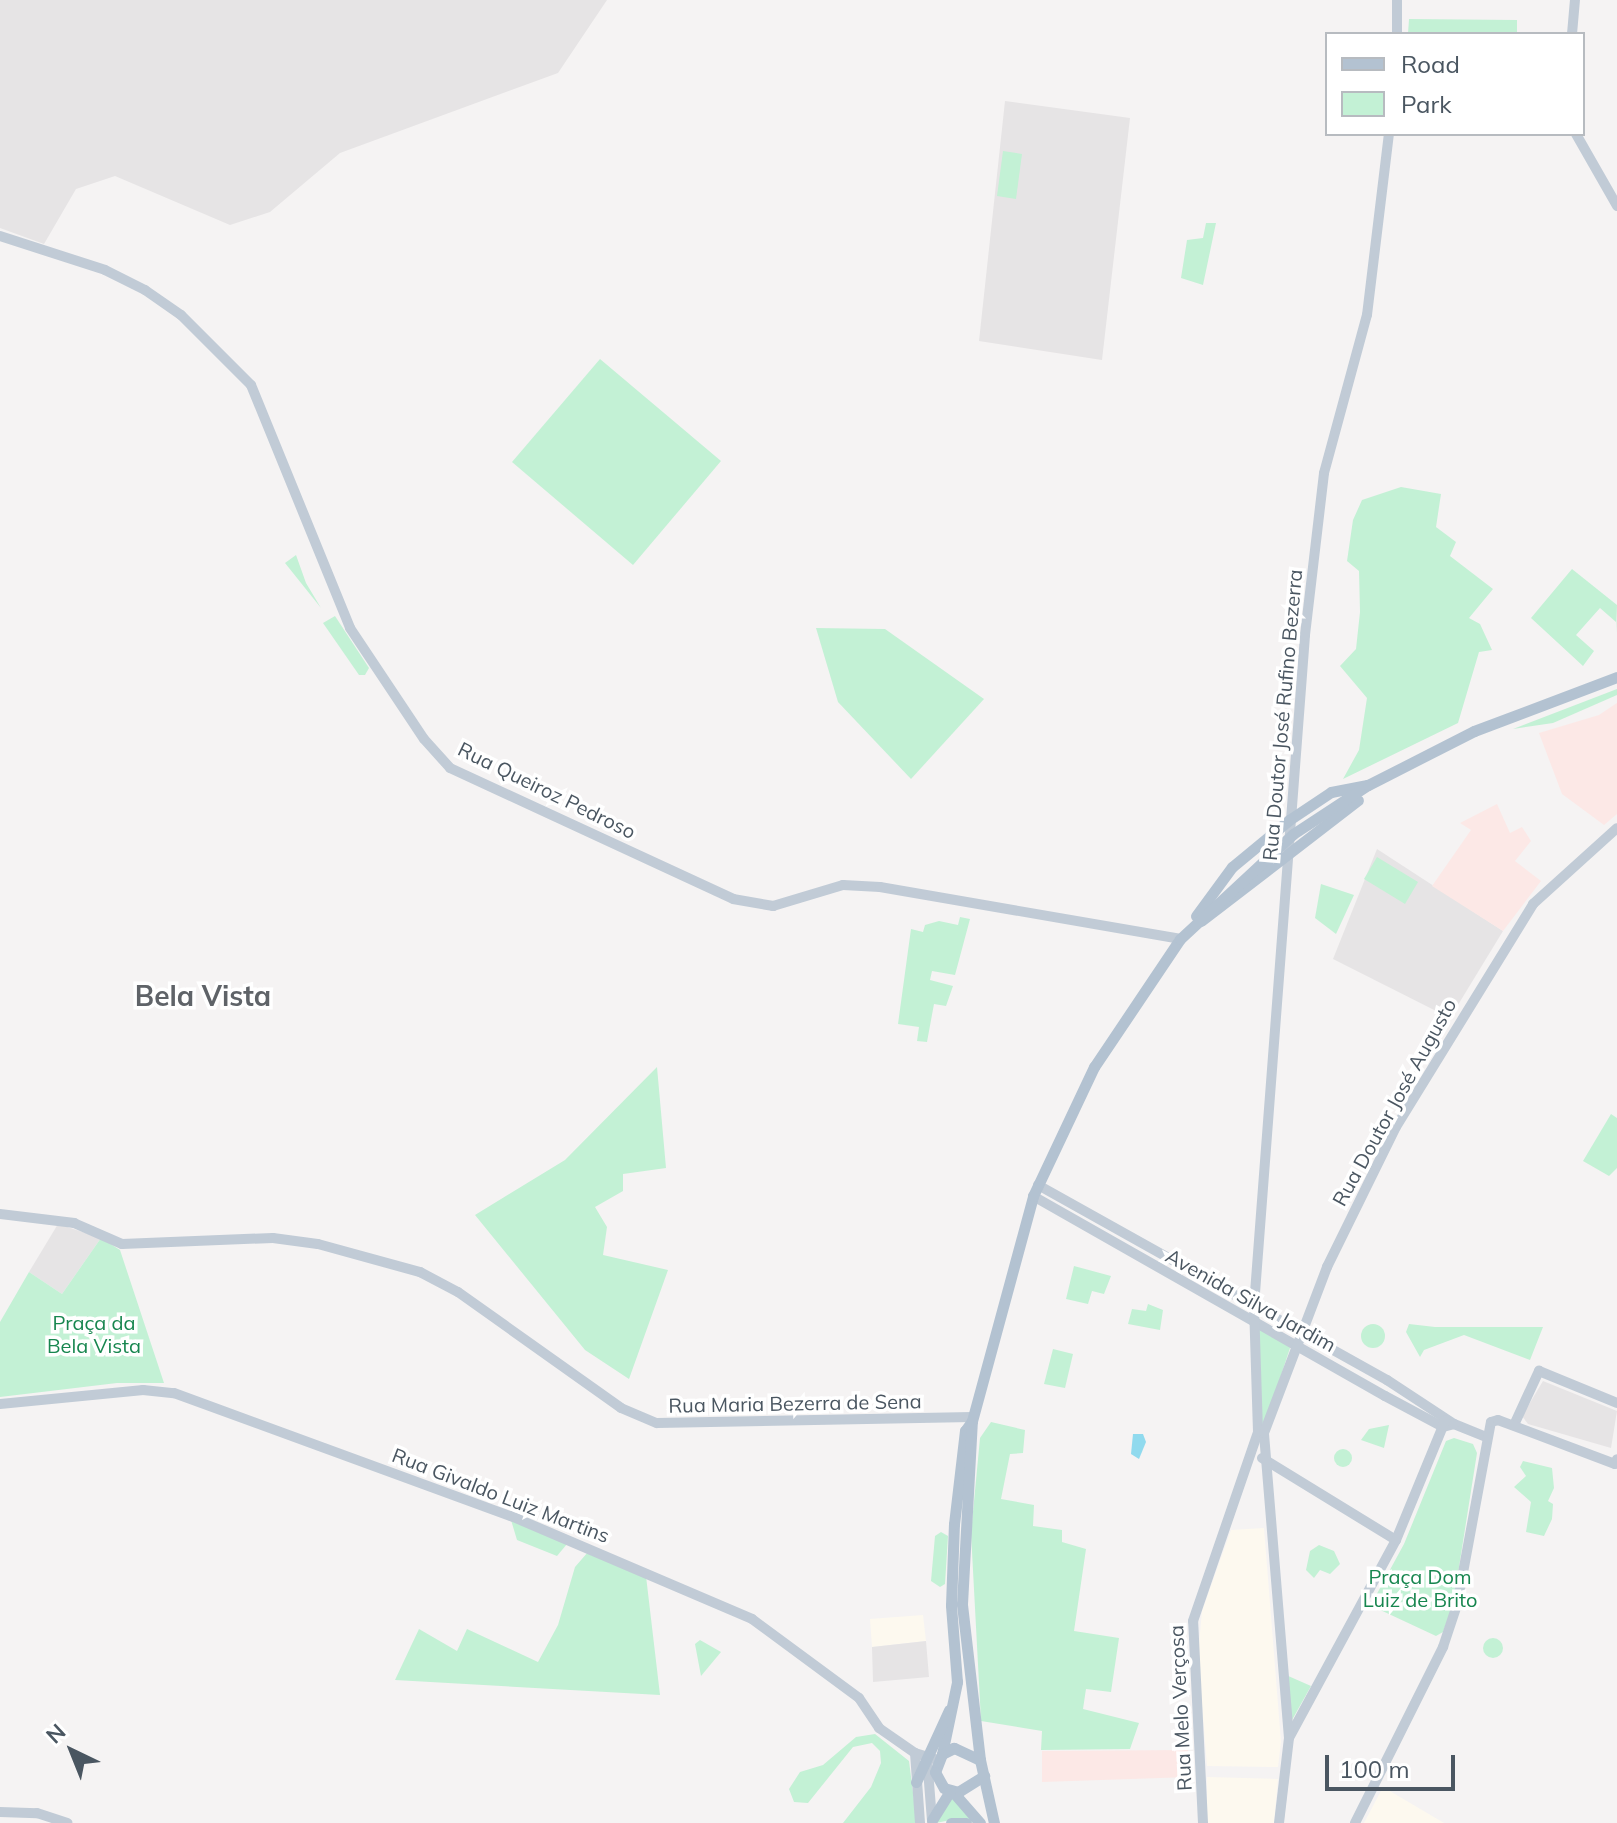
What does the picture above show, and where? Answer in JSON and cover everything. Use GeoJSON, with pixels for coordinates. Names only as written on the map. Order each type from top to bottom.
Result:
{"type":"FeatureCollection","features":[{"type":"Feature","properties":{"kind":"main road"},"geometry":{"type":"LineString","coordinates":[[1397,0],[1397,32]]}},
{"type":"Feature","properties":{"kind":"main road"},"geometry":{"type":"LineString","coordinates":[[1572,32],[1575,0]]}},
{"type":"Feature","properties":{"kind":"main road","name":"Rua Doutor José Rufino Bezerra"},"geometry":{"type":"LineString","coordinates":[[1261,1432],[1253,1322],[1289,820],[1324,473],[1367,315],[1389,136]]}},
{"type":"Feature","properties":{"kind":"main road"},"geometry":{"type":"LineString","coordinates":[[1577,136],[1617,206]]}},
{"type":"Feature","properties":{"kind":"main road","name":"Rua Queiroz Pedroso"},"geometry":{"type":"LineString","coordinates":[[0,236],[105,270],[181,315],[251,385],[350,628],[424,739],[450,768],[733,899],[775,906],[843,885],[880,887],[1180,939]]}},
{"type":"Feature","properties":{"kind":"main road"},"geometry":{"type":"LineString","coordinates":[[994,1823],[980,1760],[962,1604],[972,1419],[1036,1190],[1094,1067],[1180,939],[1257,865],[1312,821],[1368,785],[1474,731],[1617,677]]}},
{"type":"Feature","properties":{"kind":"main road"},"geometry":{"type":"LineString","coordinates":[[1190,928],[1386,776]]}},
{"type":"Feature","properties":{"kind":"main road"},"geometry":{"type":"LineString","coordinates":[[1190,928],[1232,867],[1289,820],[1331,792],[1368,785]]}},
{"type":"Feature","properties":{"kind":"main road","name":"Rua Doutor José Augusto"},"geometry":{"type":"LineString","coordinates":[[1261,1432],[1362,1187],[1524,917],[1561,875],[1617,828]]}},
{"type":"Feature","properties":{"kind":"main road","name":"Avenida Silva Jardim"},"geometry":{"type":"LineString","coordinates":[[1036,1190],[1254,1306],[1448,1422]]}},
{"type":"Feature","properties":{"kind":"main road","name":"Avenida Silva Jardim"},"geometry":{"type":"LineString","coordinates":[[1036,1190],[1296,1346],[1448,1422],[1486,1437]]}},
{"type":"Feature","properties":{"kind":"main road","name":"Rua Maria Bezerra de Sena"},"geometry":{"type":"LineString","coordinates":[[0,1214],[74,1223],[122,1244],[273,1238],[303,1242],[420,1272],[458,1292],[621,1408],[657,1423],[972,1419]]}},
{"type":"Feature","properties":{"kind":"main road"},"geometry":{"type":"LineString","coordinates":[[1514,1425],[1539,1371],[1617,1403]]}},
{"type":"Feature","properties":{"kind":"main road","name":"Rua Givaldo Luiz Martins"},"geometry":{"type":"LineString","coordinates":[[0,1404],[143,1390],[174,1393],[575,1540],[752,1619],[859,1698],[879,1728],[931,1756]]}},
{"type":"Feature","properties":{"kind":"main road"},"geometry":{"type":"LineString","coordinates":[[928,1822],[916,1782],[931,1756],[956,1695],[954,1524],[965,1431],[972,1419]]}},
{"type":"Feature","properties":{"kind":"main road"},"geometry":{"type":"LineString","coordinates":[[1355,1823],[1448,1635],[1486,1437],[1496,1419],[1616,1462]]}},
{"type":"Feature","properties":{"kind":"main road"},"geometry":{"type":"LineString","coordinates":[[1289,1738],[1396,1540],[1448,1422]]}},
{"type":"Feature","properties":{"kind":"main road"},"geometry":{"type":"LineString","coordinates":[[1261,1432],[1258,1458],[1264,1476],[1289,1738],[1279,1823]]}},
{"type":"Feature","properties":{"kind":"main road"},"geometry":{"type":"LineString","coordinates":[[1258,1458],[1396,1540]]}},
{"type":"Feature","properties":{"kind":"main road","name":"Rua Melo Verçosa"},"geometry":{"type":"LineString","coordinates":[[1203,1823],[1194,1609],[1247,1473],[1258,1458]]}},
{"type":"Feature","properties":{"kind":"main road"},"geometry":{"type":"LineString","coordinates":[[1247,1473],[1264,1476]]}},
{"type":"Feature","properties":{"kind":"main road"},"geometry":{"type":"LineString","coordinates":[[931,1756],[961,1748],[980,1760]]}},
{"type":"Feature","properties":{"kind":"main road"},"geometry":{"type":"LineString","coordinates":[[931,1756],[937,1778],[980,1823]]}},
{"type":"Feature","properties":{"kind":"main road"},"geometry":{"type":"LineString","coordinates":[[928,1822],[931,1756]]}},
{"type":"Feature","properties":{"kind":"main road"},"geometry":{"type":"LineString","coordinates":[[928,1822],[951,1792],[965,1791],[984,1776]]}},
{"type":"Feature","properties":{"kind":"main road"},"geometry":{"type":"LineString","coordinates":[[0,1812],[37,1813],[67,1823]]}},
{"type":"Feature","properties":{"kind":"main road"},"geometry":{"type":"LineString","coordinates":[[951,1823],[966,1823]]}},
{"type":"Feature","properties":{"kind":"shaded area"},"geometry":{"type":"Polygon","coordinates":[[[0,0],[607,0],[558,73],[340,153],[270,212],[230,225],[115,176],[76,189],[44,244],[0,228],[0,0]]]}},
{"type":"Feature","properties":{"kind":"shaded area"},"geometry":{"type":"Polygon","coordinates":[[[1005,101],[1130,118],[1102,360],[979,341],[1005,101]]]}},
{"type":"Feature","properties":{"kind":"shaded area"},"geometry":{"type":"Polygon","coordinates":[[[1617,703],[1617,814],[1604,825],[1562,794],[1539,733],[1599,715],[1617,703]]]}},
{"type":"Feature","properties":{"kind":"shaded area"},"geometry":{"type":"Polygon","coordinates":[[[1497,804],[1510,833],[1522,827],[1531,841],[1515,861],[1541,881],[1503,931],[1432,886],[1471,830],[1460,823],[1497,804]]]}},
{"type":"Feature","properties":{"kind":"shaded area"},"geometry":{"type":"Polygon","coordinates":[[[1377,849],[1503,931],[1450,1018],[1333,959],[1377,849]]]}},
{"type":"Feature","properties":{"kind":"shaded area"},"geometry":{"type":"Polygon","coordinates":[[[58,1224],[101,1238],[62,1294],[29,1272],[58,1224]]]}},
{"type":"Feature","properties":{"kind":"shaded area"},"geometry":{"type":"Polygon","coordinates":[[[1543,1381],[1617,1411],[1611,1448],[1528,1424],[1522,1416],[1543,1381]]]}},
{"type":"Feature","properties":{"kind":"shaded area"},"geometry":{"type":"Polygon","coordinates":[[[1264,1528],[1281,1742],[1278,1767],[1207,1766],[1198,1655],[1202,1611],[1231,1530],[1264,1528]]]}},
{"type":"Feature","properties":{"kind":"shaded area"},"geometry":{"type":"Polygon","coordinates":[[[923,1615],[926,1641],[872,1647],[870,1619],[923,1615]]]}},
{"type":"Feature","properties":{"kind":"shaded area"},"geometry":{"type":"Polygon","coordinates":[[[926,1641],[929,1677],[873,1682],[872,1647],[926,1641]]]}},
{"type":"Feature","properties":{"kind":"shaded area"},"geometry":{"type":"Polygon","coordinates":[[[1188,1750],[1190,1777],[1042,1782],[1042,1751],[1188,1750]]]}},
{"type":"Feature","properties":{"kind":"shaded area"},"geometry":{"type":"Polygon","coordinates":[[[1207,1777],[1278,1779],[1274,1823],[1207,1823],[1207,1777]]]}},
{"type":"Feature","properties":{"kind":"shaded area"},"geometry":{"type":"Polygon","coordinates":[[[1383,1787],[1444,1823],[1364,1823],[1383,1787]]]}},
{"type":"Feature","properties":{"kind":"green space"},"geometry":{"type":"Polygon","coordinates":[[[1409,19],[1517,20],[1517,32],[1408,32],[1409,19]]]}},
{"type":"Feature","properties":{"kind":"green space"},"geometry":{"type":"Polygon","coordinates":[[[1003,151],[1022,154],[1016,199],[997,196],[1003,151]]]}},
{"type":"Feature","properties":{"kind":"green space"},"geometry":{"type":"Polygon","coordinates":[[[1206,223],[1216,223],[1203,285],[1181,278],[1187,240],[1203,238],[1206,223]]]}},
{"type":"Feature","properties":{"kind":"green space"},"geometry":{"type":"Polygon","coordinates":[[[600,359],[721,461],[633,565],[512,462],[600,359]]]}},
{"type":"Feature","properties":{"kind":"green space"},"geometry":{"type":"Polygon","coordinates":[[[1401,487],[1441,494],[1436,527],[1456,542],[1450,556],[1493,589],[1469,618],[1480,624],[1492,650],[1479,652],[1458,723],[1343,779],[1359,750],[1367,698],[1340,666],[1356,649],[1360,612],[1359,571],[1347,561],[1353,520],[1362,500],[1401,487]]]}},
{"type":"Feature","properties":{"kind":"green space"},"geometry":{"type":"Polygon","coordinates":[[[296,555],[306,583],[321,608],[285,563],[296,555]]]}},
{"type":"Feature","properties":{"kind":"green space"},"geometry":{"type":"Polygon","coordinates":[[[1572,569],[1617,605],[1616,633],[1616,622],[1600,608],[1576,635],[1594,651],[1583,666],[1531,618],[1572,569]]]}},
{"type":"Feature","properties":{"kind":"green space"},"geometry":{"type":"Polygon","coordinates":[[[335,616],[369,668],[365,675],[359,675],[323,623],[335,616]]]}},
{"type":"Feature","properties":{"kind":"green space"},"geometry":{"type":"Polygon","coordinates":[[[816,628],[885,629],[984,699],[911,779],[838,702],[816,628]]]}},
{"type":"Feature","properties":{"kind":"green space"},"geometry":{"type":"Polygon","coordinates":[[[1617,689],[1617,695],[1553,723],[1513,729],[1617,689]]]}},
{"type":"Feature","properties":{"kind":"green space"},"geometry":{"type":"Polygon","coordinates":[[[1377,857],[1418,882],[1405,904],[1364,879],[1377,857]]]}},
{"type":"Feature","properties":{"kind":"green space"},"geometry":{"type":"Polygon","coordinates":[[[1321,884],[1354,895],[1336,934],[1315,918],[1321,884]]]}},
{"type":"Feature","properties":{"kind":"green space"},"geometry":{"type":"Polygon","coordinates":[[[960,917],[970,919],[955,975],[932,971],[930,980],[953,986],[946,1006],[934,1004],[927,1042],[917,1041],[919,1027],[898,1024],[911,929],[923,932],[925,925],[939,921],[958,925],[960,917]]]}},
{"type":"Feature","properties":{"kind":"green space"},"geometry":{"type":"Polygon","coordinates":[[[657,1067],[666,1168],[623,1174],[623,1191],[595,1207],[607,1227],[603,1255],[668,1270],[629,1379],[585,1350],[475,1215],[565,1160],[657,1067]]]}},
{"type":"Feature","properties":{"kind":"green space"},"geometry":{"type":"Polygon","coordinates":[[[1611,1114],[1617,1118],[1617,1168],[1609,1176],[1583,1161],[1611,1114]]]}},
{"type":"Feature","properties":{"kind":"green space","name":"Praça da Bela Vista"},"geometry":{"type":"Polygon","coordinates":[[[101,1238],[120,1250],[164,1383],[117,1383],[0,1397],[0,1322],[29,1272],[62,1294],[101,1238]]]}},
{"type":"Feature","properties":{"kind":"green space"},"geometry":{"type":"Polygon","coordinates":[[[1074,1266],[1111,1276],[1104,1294],[1092,1291],[1088,1304],[1066,1299],[1074,1266]]]}},
{"type":"Feature","properties":{"kind":"green space"},"geometry":{"type":"Polygon","coordinates":[[[1148,1304],[1163,1310],[1160,1330],[1128,1324],[1132,1309],[1146,1311],[1148,1304]]]}},
{"type":"Feature","properties":{"kind":"green space"},"geometry":{"type":"Polygon","coordinates":[[[1373,1324],[1384,1331],[1385,1336],[1378,1347],[1373,1348],[1362,1341],[1361,1336],[1368,1325],[1373,1324]]]}},
{"type":"Feature","properties":{"kind":"green space"},"geometry":{"type":"Polygon","coordinates":[[[1409,1324],[1435,1327],[1543,1327],[1530,1360],[1464,1335],[1424,1350],[1420,1357],[1406,1332],[1409,1324]]]}},
{"type":"Feature","properties":{"kind":"green space"},"geometry":{"type":"Polygon","coordinates":[[[1256,1326],[1291,1345],[1264,1427],[1260,1427],[1256,1326]]]}},
{"type":"Feature","properties":{"kind":"green space"},"geometry":{"type":"Polygon","coordinates":[[[1053,1349],[1073,1354],[1065,1388],[1044,1384],[1053,1349]]]}},
{"type":"Feature","properties":{"kind":"green space"},"geometry":{"type":"Polygon","coordinates":[[[991,1422],[1025,1430],[1023,1453],[1010,1454],[1001,1499],[1034,1505],[1033,1526],[1062,1530],[1062,1542],[1086,1549],[1074,1631],[1119,1638],[1111,1692],[1086,1689],[1083,1709],[1139,1723],[1130,1749],[1041,1750],[1042,1731],[981,1721],[971,1533],[980,1438],[991,1422]]]}},
{"type":"Feature","properties":{"kind":"green space"},"geometry":{"type":"Polygon","coordinates":[[[1389,1425],[1384,1448],[1361,1440],[1369,1429],[1389,1425]]]}},
{"type":"Feature","properties":{"kind":"green space","name":"Praça Dom Luiz de Brito"},"geometry":{"type":"Polygon","coordinates":[[[1454,1438],[1473,1444],[1477,1453],[1453,1605],[1443,1632],[1436,1636],[1376,1608],[1373,1601],[1404,1544],[1446,1441],[1454,1438]]]}},
{"type":"Feature","properties":{"kind":"green space"},"geometry":{"type":"Polygon","coordinates":[[[1339,1449],[1347,1449],[1352,1458],[1350,1465],[1339,1467],[1334,1462],[1334,1454],[1339,1449]]]}},
{"type":"Feature","properties":{"kind":"green space"},"geometry":{"type":"Polygon","coordinates":[[[1523,1461],[1552,1468],[1554,1488],[1548,1501],[1553,1504],[1552,1519],[1544,1536],[1526,1532],[1531,1502],[1514,1487],[1526,1476],[1520,1467],[1523,1461]]]}},
{"type":"Feature","properties":{"kind":"green space"},"geometry":{"type":"Polygon","coordinates":[[[511,1520],[567,1544],[557,1556],[517,1540],[511,1520]]]}},
{"type":"Feature","properties":{"kind":"green space"},"geometry":{"type":"Polygon","coordinates":[[[941,1532],[948,1536],[945,1584],[940,1587],[931,1581],[935,1536],[941,1532]]]}},
{"type":"Feature","properties":{"kind":"green space"},"geometry":{"type":"Polygon","coordinates":[[[1319,1545],[1334,1551],[1340,1564],[1330,1574],[1320,1570],[1314,1578],[1306,1570],[1310,1551],[1319,1545]]]}},
{"type":"Feature","properties":{"kind":"green space"},"geometry":{"type":"Polygon","coordinates":[[[588,1552],[646,1576],[660,1695],[395,1680],[419,1629],[457,1651],[467,1629],[538,1662],[558,1625],[575,1567],[588,1552]]]}},
{"type":"Feature","properties":{"kind":"green space"},"geometry":{"type":"Polygon","coordinates":[[[1493,1638],[1500,1641],[1503,1648],[1500,1655],[1493,1658],[1486,1655],[1483,1648],[1486,1641],[1493,1638]]]}},
{"type":"Feature","properties":{"kind":"green space"},"geometry":{"type":"Polygon","coordinates":[[[700,1640],[721,1652],[701,1676],[695,1644],[700,1640]]]}},
{"type":"Feature","properties":{"kind":"green space"},"geometry":{"type":"Polygon","coordinates":[[[1286,1675],[1311,1686],[1292,1720],[1286,1675]]]}},
{"type":"Feature","properties":{"kind":"green space"},"geometry":{"type":"Polygon","coordinates":[[[875,1734],[909,1761],[917,1823],[843,1823],[871,1787],[881,1763],[880,1751],[872,1743],[853,1747],[808,1803],[794,1802],[789,1789],[800,1772],[823,1765],[856,1737],[875,1734]]]}},
{"type":"Feature","properties":{"kind":"green space"},"geometry":{"type":"Polygon","coordinates":[[[952,1798],[975,1823],[960,1818],[936,1823],[952,1798]]]}},
{"type":"Feature","properties":{"kind":"water"},"geometry":{"type":"Polygon","coordinates":[[[1133,1434],[1143,1434],[1146,1442],[1139,1459],[1131,1454],[1133,1434]]]}},
{"type":"Feature","properties":{"kind":"district","name":"Bela Vista"},"geometry":{"type":"Point","coordinates":[203,996]}}]}
